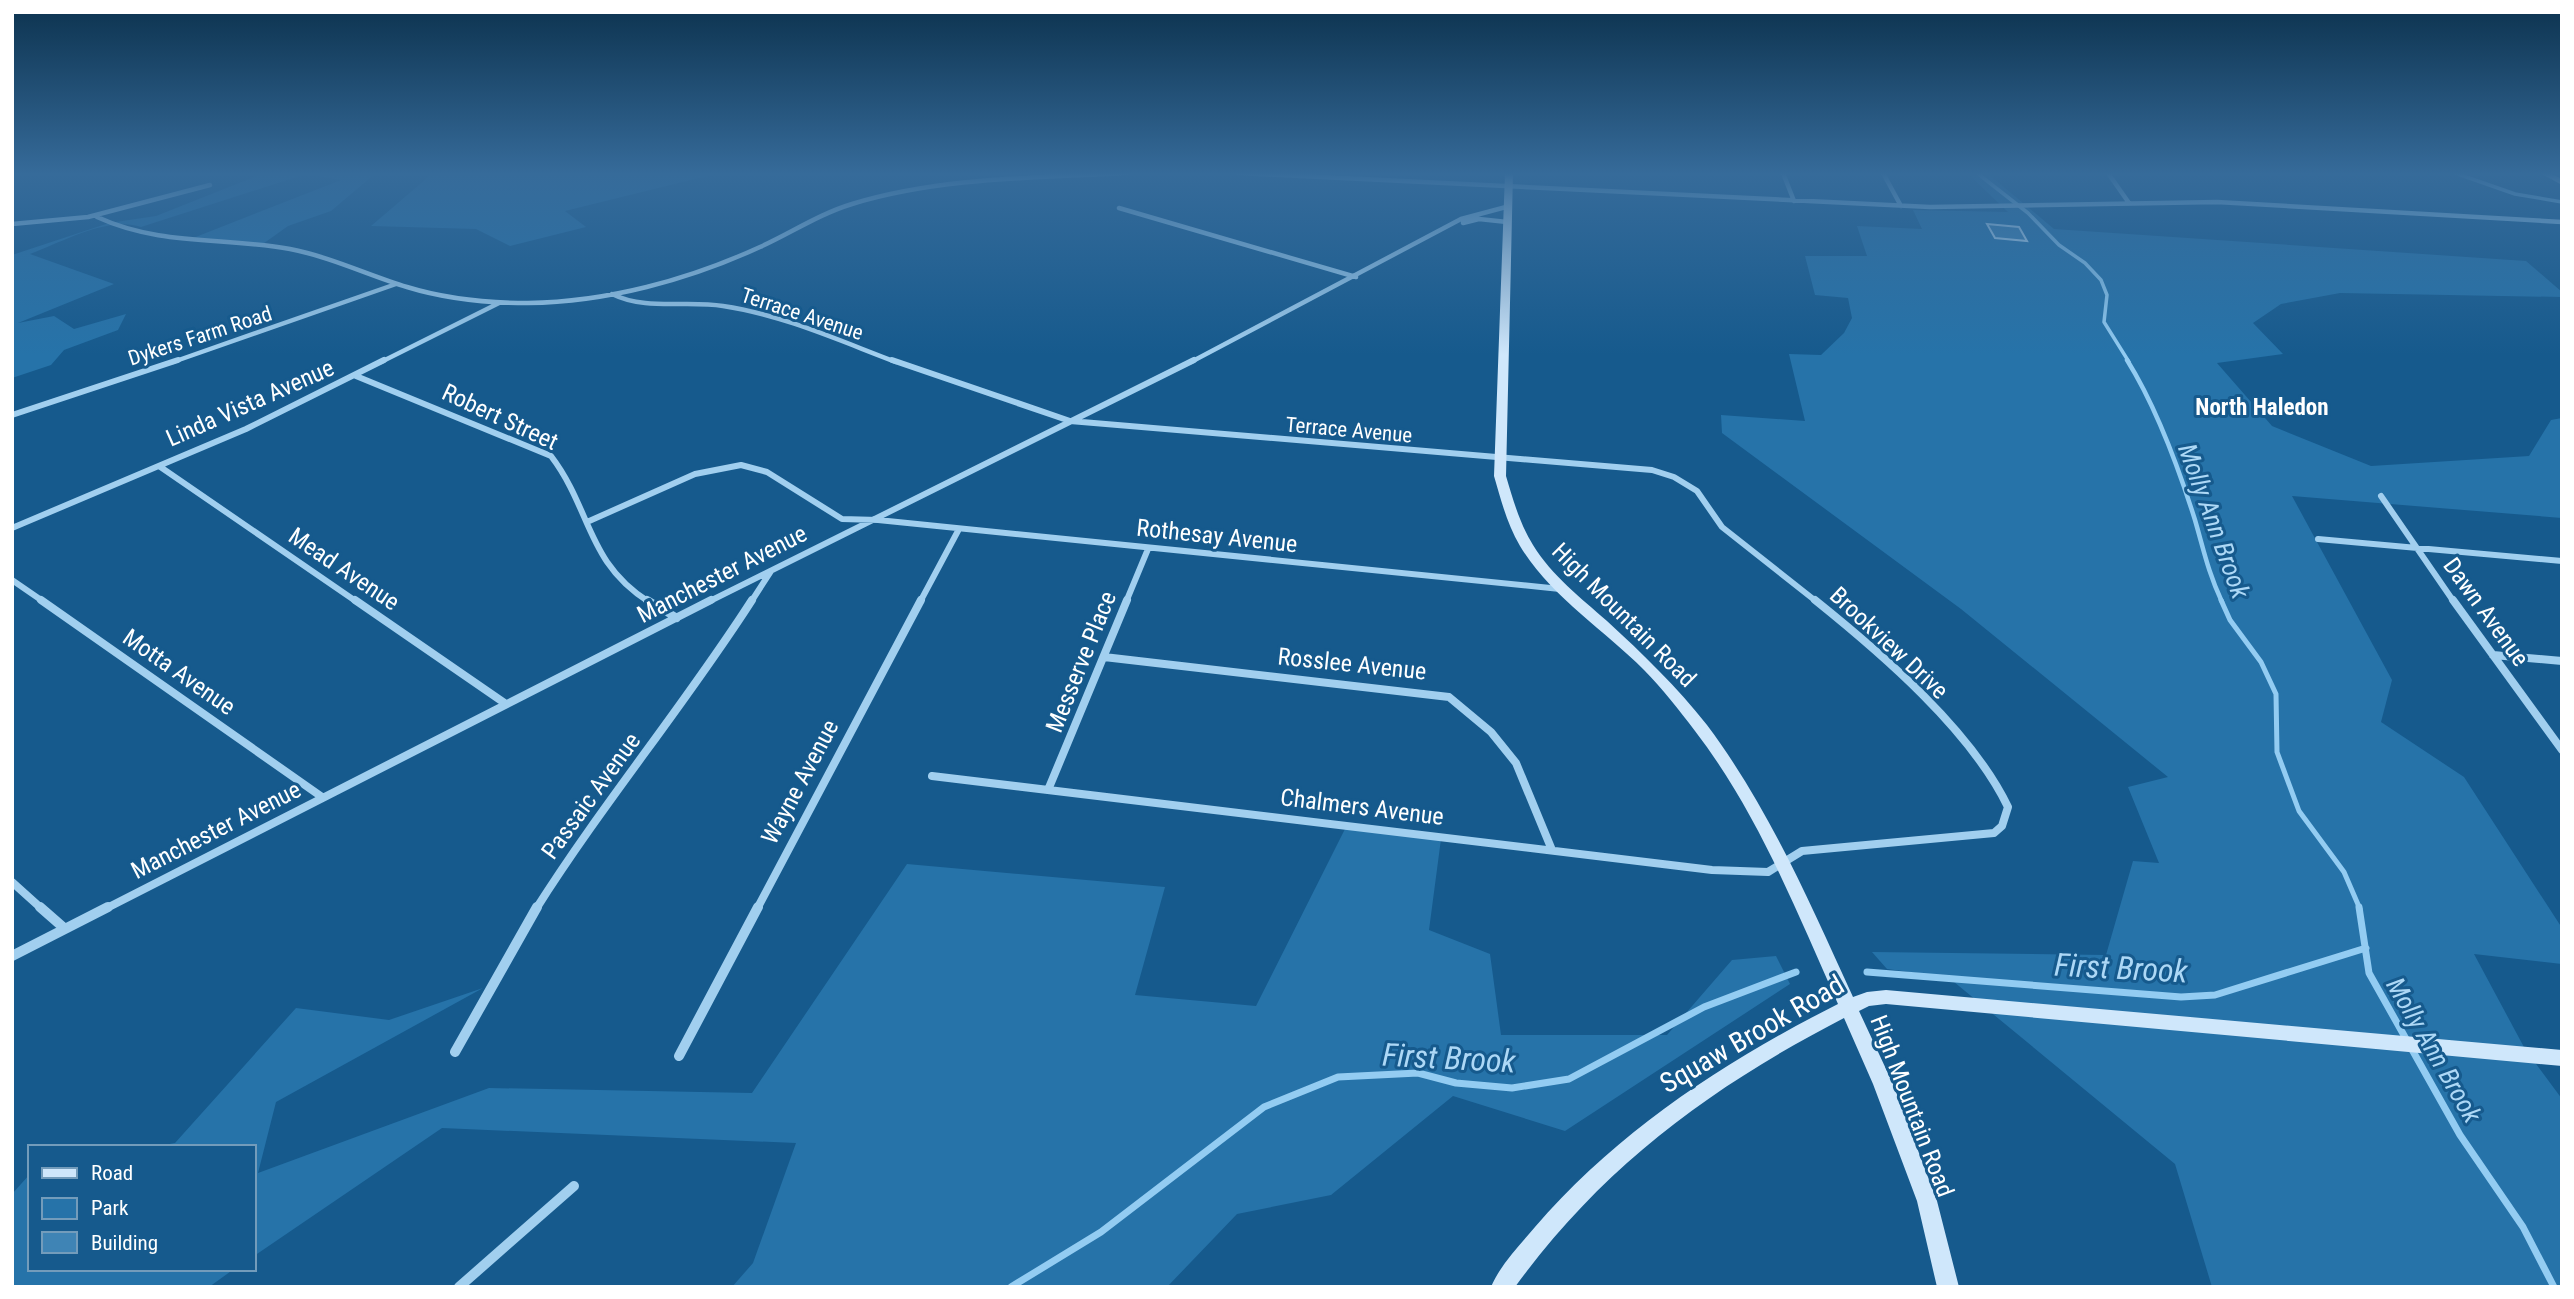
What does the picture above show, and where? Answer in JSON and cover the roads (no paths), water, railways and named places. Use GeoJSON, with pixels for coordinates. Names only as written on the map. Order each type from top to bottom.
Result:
{"type":"FeatureCollection","features":[{"type":"Feature","properties":{"kind":"street","name":"Terrace Avenue"},"geometry":{"type":"LineString","coordinates":[[141,234],[166,239],[309,253],[396,284],[448,298],[500,303],[551,302],[612,294],[628,302],[720,305],[764,314],[999,399],[1070,421],[1500,458]]}},
{"type":"Feature","properties":{"kind":"street"},"geometry":{"type":"LineString","coordinates":[[612,294],[738,256],[786,234]]}},
{"type":"Feature","properties":{"kind":"street"},"geometry":{"type":"LineString","coordinates":[[1207,234],[1356,277]]}},
{"type":"Feature","properties":{"kind":"street","name":"Manchester Avenue"},"geometry":{"type":"LineString","coordinates":[[12,957],[322,797],[1356,277],[1435,234]]}},
{"type":"Feature","properties":{"kind":"street","name":"High Mountain Road"},"geometry":{"type":"LineString","coordinates":[[1506,234],[1500,458],[1504,491],[1518,531],[1532,554],[1561,589],[1650,668],[1676,697],[1739,782],[1784,863],[1883,1084],[1927,1201],[1948,1287]]}},
{"type":"Feature","properties":{"kind":"street","name":"Dykers Farm Road"},"geometry":{"type":"LineString","coordinates":[[12,415],[300,320],[396,284]]}},
{"type":"Feature","properties":{"kind":"street","name":"Linda Vista Avenue"},"geometry":{"type":"LineString","coordinates":[[12,528],[246,429],[500,303]]}},
{"type":"Feature","properties":{"kind":"street","name":"Robert Street"},"geometry":{"type":"LineString","coordinates":[[356,376],[551,456],[567,477],[603,559],[614,575],[677,618]]}},
{"type":"Feature","properties":{"kind":"street","name":"Brookview Drive"},"geometry":{"type":"LineString","coordinates":[[1500,458],[1652,470],[1686,483],[1699,494],[1722,527],[1848,625],[1910,684],[1994,778],[2008,807],[2002,826],[1983,835],[1802,851],[1784,863]]}},
{"type":"Feature","properties":{"kind":"street","name":"Rothesay Avenue"},"geometry":{"type":"LineString","coordinates":[[587,522],[695,474],[741,465],[766,472],[842,519],[1561,589]]}},
{"type":"Feature","properties":{"kind":"street","name":"Mead Avenue"},"geometry":{"type":"LineString","coordinates":[[159,466],[506,704]]}},
{"type":"Feature","properties":{"kind":"street","name":"Dawn Avenue"},"geometry":{"type":"LineString","coordinates":[[2381,495],[2414,547],[2562,750]]}},
{"type":"Feature","properties":{"kind":"street","name":"Wayne Avenue"},"geometry":{"type":"LineString","coordinates":[[678,1056],[959,529]]}},
{"type":"Feature","properties":{"kind":"street"},"geometry":{"type":"LineString","coordinates":[[2318,539],[2562,561]]}},
{"type":"Feature","properties":{"kind":"street","name":"Messerve Place"},"geometry":{"type":"LineString","coordinates":[[1048,790],[1148,549]]}},
{"type":"Feature","properties":{"kind":"street","name":"Passaic Avenue"},"geometry":{"type":"LineString","coordinates":[[455,1052],[525,926],[570,855],[712,662],[771,570]]}},
{"type":"Feature","properties":{"kind":"street","name":"Motta Avenue"},"geometry":{"type":"LineString","coordinates":[[12,580],[322,797]]}},
{"type":"Feature","properties":{"kind":"street"},"geometry":{"type":"LineString","coordinates":[[2493,655],[2562,661]]}},
{"type":"Feature","properties":{"kind":"street","name":"Rosslee Avenue"},"geometry":{"type":"LineString","coordinates":[[1104,657],[1450,697],[1475,717],[1516,763],[1552,850]]}},
{"type":"Feature","properties":{"kind":"street","name":"Chalmers Avenue"},"geometry":{"type":"LineString","coordinates":[[932,776],[1713,870],[1768,872],[1784,863]]}},
{"type":"Feature","properties":{"kind":"street"},"geometry":{"type":"LineString","coordinates":[[12,882],[64,928]]}},
{"type":"Feature","properties":{"kind":"street","name":"Squaw Brook Road"},"geometry":{"type":"LineString","coordinates":[[1502,1287],[1563,1208],[1590,1179],[1667,1116],[1734,1070],[1849,1006],[1867,999],[1886,997],[2562,1058]]}},
{"type":"Feature","properties":{"kind":"street"},"geometry":{"type":"LineString","coordinates":[[459,1287],[574,1186]]}},
{"type":"Feature","properties":{"kind":"waterway","name":"Molly Ann Brook"},"geometry":{"type":"LineString","coordinates":[[2048,234],[2085,263],[2101,280],[2107,295],[2104,322],[2129,362]]}},
{"type":"Feature","properties":{"kind":"waterway","name":"Molly Ann Brook"},"geometry":{"type":"LineString","coordinates":[[2127,360],[2166,438],[2222,602]]}},
{"type":"Feature","properties":{"kind":"waterway","name":"Molly Ann Brook"},"geometry":{"type":"LineString","coordinates":[[2221,600],[2230,620],[2261,662],[2276,694],[2277,752],[2299,811],[2344,872],[2360,909]]}},
{"type":"Feature","properties":{"kind":"waterway","name":"Molly Ann Brook"},"geometry":{"type":"LineString","coordinates":[[2359,907],[2365,948]]}},
{"type":"Feature","properties":{"kind":"waterway","name":"First Brook"},"geometry":{"type":"LineString","coordinates":[[1867,972],[2181,997],[2215,995],[2365,948]]}},
{"type":"Feature","properties":{"kind":"waterway","name":"Molly Ann Brook"},"geometry":{"type":"LineString","coordinates":[[2365,948],[2369,973],[2460,1135],[2523,1227],[2554,1287]]}},
{"type":"Feature","properties":{"kind":"waterway","name":"First Brook"},"geometry":{"type":"LineString","coordinates":[[1011,1287],[1101,1232],[1264,1107],[1338,1077],[1418,1073],[1456,1083],[1512,1088],[1569,1079],[1704,1007],[1796,972]]}},
{"type":"Feature","properties":{"kind":"district","name":"North Haledon"},"geometry":{"type":"Point","coordinates":[2262,407]}}]}
